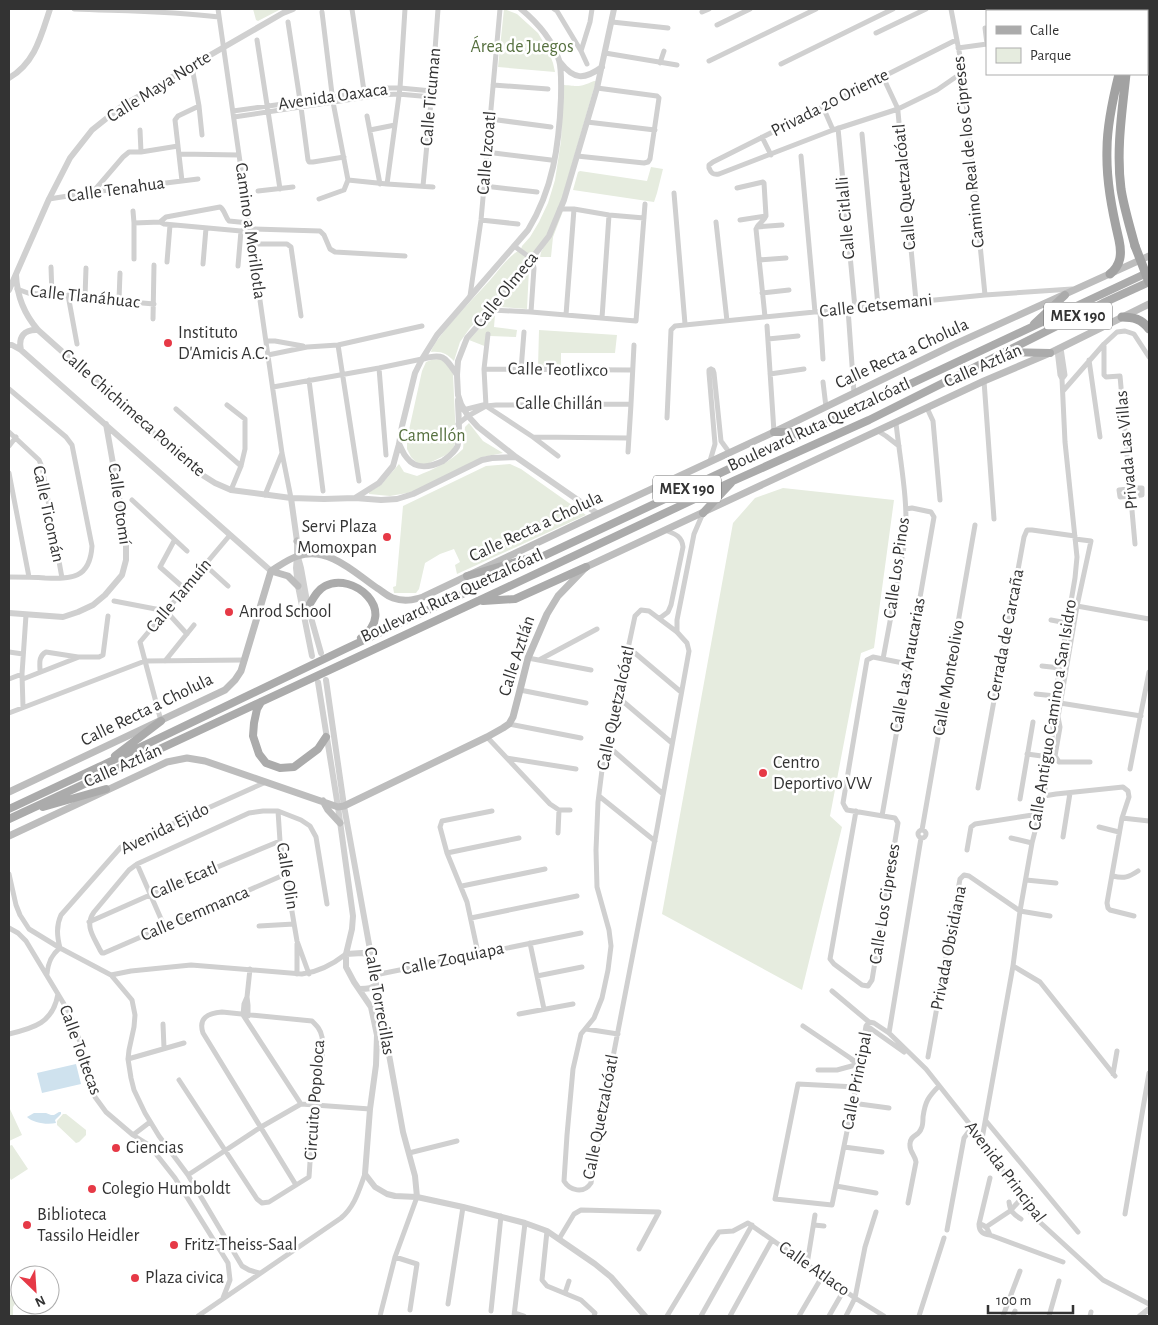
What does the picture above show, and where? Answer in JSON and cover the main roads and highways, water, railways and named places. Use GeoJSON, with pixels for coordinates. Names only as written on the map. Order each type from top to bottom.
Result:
{"type":"FeatureCollection","features":[{"type":"Feature","properties":{"kind":"highway"},"geometry":{"type":"LineString","coordinates":[[1110,274],[1119,264],[1121,255],[1106,160],[1109,126],[1119,75]]}},
{"type":"Feature","properties":{"kind":"highway"},"geometry":{"type":"LineString","coordinates":[[1126,75],[1121,129],[1120,173],[1125,208],[1135,246],[1149,282]]}},
{"type":"Feature","properties":{"kind":"highway"},"geometry":{"type":"LineString","coordinates":[[1122,317],[1140,320],[1149,329]]}},
{"type":"Feature","properties":{"kind":"main road","name":"Calle Recta a Cholula"},"geometry":{"type":"LineString","coordinates":[[9,792],[225,690],[241,671],[271,571],[298,556],[325,555],[336,560],[391,598],[408,601],[424,597],[774,432],[953,345],[1149,256]]}},
{"type":"Feature","properties":{"kind":"main road","name":"Calle Recta a Cholula"},"geometry":{"type":"LineString","coordinates":[[9,808],[103,766],[345,649],[1149,272]]}},
{"type":"Feature","properties":{"kind":"main road","name":"Boulevard Ruta Quetzalcóatl"},"geometry":{"type":"LineString","coordinates":[[261,702],[733,481],[869,420],[1149,282]]}},
{"type":"Feature","properties":{"kind":"main road"},"geometry":{"type":"LineString","coordinates":[[1028,329],[1065,295]]}},
{"type":"Feature","properties":{"kind":"main road","name":"Calle Aztlán"},"geometry":{"type":"LineString","coordinates":[[9,836],[106,789],[168,762],[187,758],[205,761],[341,806],[487,737],[510,724],[528,658],[547,614],[558,596],[586,568],[927,408],[1056,350],[1149,304]]}},
{"type":"Feature","properties":{"kind":"main road"},"geometry":{"type":"LineString","coordinates":[[1007,352],[1056,350]]}},
{"type":"Feature","properties":{"kind":"main road"},"geometry":{"type":"LineString","coordinates":[[774,432],[808,432]]}},
{"type":"Feature","properties":{"kind":"main road"},"geometry":{"type":"LineString","coordinates":[[704,513],[733,481]]}},
{"type":"Feature","properties":{"kind":"main road"},"geometry":{"type":"LineString","coordinates":[[297,541],[315,554]]}},
{"type":"Feature","properties":{"kind":"main road"},"geometry":{"type":"LineString","coordinates":[[467,576],[556,550]]}},
{"type":"Feature","properties":{"kind":"main road"},"geometry":{"type":"LineString","coordinates":[[478,601],[515,599],[586,568]]}},
{"type":"Feature","properties":{"kind":"main road"},"geometry":{"type":"LineString","coordinates":[[271,571],[288,576],[298,586]]}},
{"type":"Feature","properties":{"kind":"main road"},"geometry":{"type":"LineString","coordinates":[[308,607],[320,589],[329,584],[345,584],[355,587],[366,594],[375,609],[375,622],[370,631],[345,649]]}},
{"type":"Feature","properties":{"kind":"main road"},"geometry":{"type":"LineString","coordinates":[[261,702],[257,709],[253,736],[259,754],[266,763],[280,768],[294,767],[318,749],[326,737]]}},
{"type":"Feature","properties":{"kind":"main road"},"geometry":{"type":"LineString","coordinates":[[9,819],[261,702]]}},
{"type":"Feature","properties":{"kind":"main road"},"geometry":{"type":"LineString","coordinates":[[103,766],[161,721]]}},
{"type":"Feature","properties":{"kind":"main road"},"geometry":{"type":"LineString","coordinates":[[20,814],[106,789]]}},
{"type":"Feature","properties":{"kind":"main road"},"geometry":{"type":"LineString","coordinates":[[323,801],[328,810],[340,823]]}},
{"type":"Feature","properties":{"kind":"water"},"geometry":{"type":"Polygon","coordinates":[[[76,1064],[81,1084],[42,1093],[37,1073],[76,1064]]]}},
{"type":"Feature","properties":{"kind":"water"},"geometry":{"type":"Polygon","coordinates":[[[59,1112],[61,1114],[55,1120],[56,1123],[52,1124],[36,1122],[27,1117],[34,1113],[54,1115],[59,1112]]]}},
{"type":"Feature","properties":{"kind":"place","name":"Instituto D'Amicis A.C."},"geometry":{"type":"Point","coordinates":[168,343]}},
{"type":"Feature","properties":{"kind":"place","name":"Servi Plaza Momoxpan"},"geometry":{"type":"Point","coordinates":[387,537]}},
{"type":"Feature","properties":{"kind":"place","name":"Anrod School"},"geometry":{"type":"Point","coordinates":[229,612]}},
{"type":"Feature","properties":{"kind":"place","name":"Centro Deportivo VW"},"geometry":{"type":"Point","coordinates":[763,773]}},
{"type":"Feature","properties":{"kind":"place","name":"Ciencias"},"geometry":{"type":"Point","coordinates":[116,1148]}},
{"type":"Feature","properties":{"kind":"place","name":"Colegio Humboldt"},"geometry":{"type":"Point","coordinates":[92,1189]}},
{"type":"Feature","properties":{"kind":"place","name":"Biblioteca Tassilo Heidler"},"geometry":{"type":"Point","coordinates":[27,1225]}},
{"type":"Feature","properties":{"kind":"place","name":"Fritz-Theiss-Saal"},"geometry":{"type":"Point","coordinates":[174,1245]}},
{"type":"Feature","properties":{"kind":"place","name":"Plaza civica"},"geometry":{"type":"Point","coordinates":[135,1278]}},
{"type":"Feature","properties":{"kind":"park label","name":"Área de Juegos"},"geometry":{"type":"Point","coordinates":[522,47]}},
{"type":"Feature","properties":{"kind":"park label","name":"Camellón"},"geometry":{"type":"Point","coordinates":[432,436]}}]}
